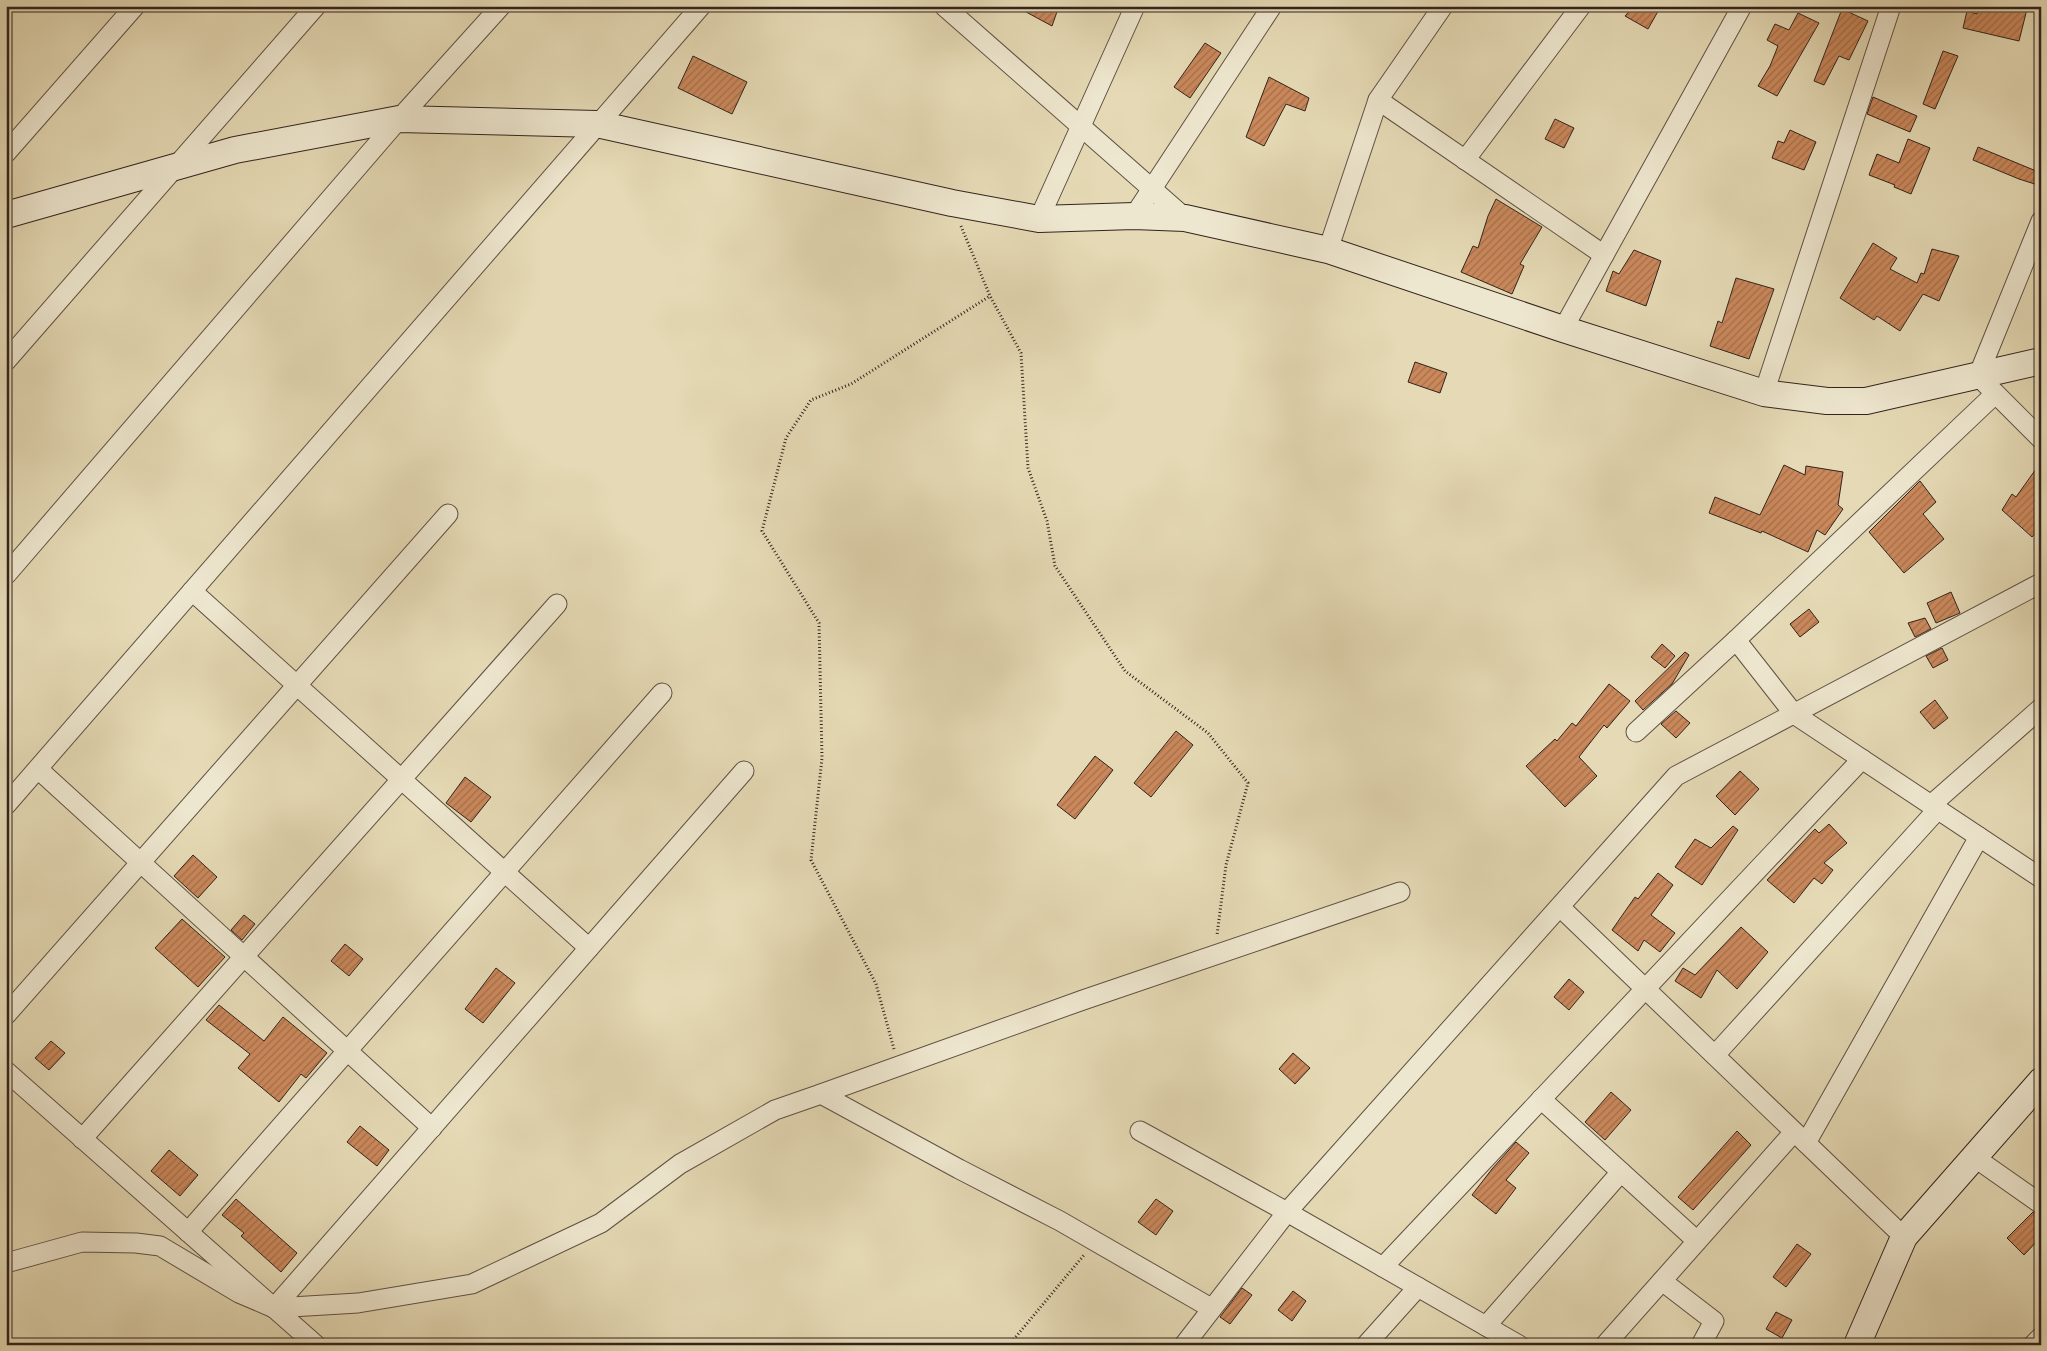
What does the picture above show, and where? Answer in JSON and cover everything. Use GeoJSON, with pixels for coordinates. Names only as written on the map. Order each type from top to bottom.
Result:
{"type":"FeatureCollection","features":[{"type":"Feature","properties":{"kind":"street"},"geometry":{"type":"LineString","coordinates":[[6,153],[135,6]]}},
{"type":"Feature","properties":{"kind":"street"},"geometry":{"type":"LineString","coordinates":[[6,361],[316,6]]}},
{"type":"Feature","properties":{"kind":"street"},"geometry":{"type":"LineString","coordinates":[[6,575],[399,119],[501,6]]}},
{"type":"Feature","properties":{"kind":"street"},"geometry":{"type":"LineString","coordinates":[[6,804],[701,6]]}},
{"type":"Feature","properties":{"kind":"street"},"geometry":{"type":"LineString","coordinates":[[1039,219],[1135,6]]}},
{"type":"Feature","properties":{"kind":"street"},"geometry":{"type":"LineString","coordinates":[[1134,216],[1272,6]]}},
{"type":"Feature","properties":{"kind":"street"},"geometry":{"type":"LineString","coordinates":[[1328,250],[1378,100],[1443,6]]}},
{"type":"Feature","properties":{"kind":"street"},"geometry":{"type":"LineString","coordinates":[[1465,160],[1581,6]]}},
{"type":"Feature","properties":{"kind":"street"},"geometry":{"type":"LineString","coordinates":[[1563,329],[1742,6]]}},
{"type":"Feature","properties":{"kind":"street"},"geometry":{"type":"LineString","coordinates":[[1764,393],[1891,6]]}},
{"type":"Feature","properties":{"kind":"street"},"geometry":{"type":"LineString","coordinates":[[947,7],[1185,218]]}},
{"type":"Feature","properties":{"kind":"street"},"geometry":{"type":"LineString","coordinates":[[1378,100],[1604,255]]}},
{"type":"Feature","properties":{"kind":"street"},"geometry":{"type":"LineString","coordinates":[[6,215],[177,165],[236,150],[399,119],[597,124],[952,202],[1039,219],[1134,216],[1185,218],[1328,250],[1563,329],[1764,393],[1827,401],[1866,401],[1987,385],[2041,360]]}},
{"type":"Feature","properties":{"kind":"street"},"geometry":{"type":"LineString","coordinates":[[1636,732],[1736,640],[1987,385],[2041,221]]}},
{"type":"Feature","properties":{"kind":"street"},"geometry":{"type":"LineString","coordinates":[[1987,385],[2041,439]]}},
{"type":"Feature","properties":{"kind":"street"},"geometry":{"type":"LineString","coordinates":[[6,1015],[448,514]]}},
{"type":"Feature","properties":{"kind":"street"},"geometry":{"type":"LineString","coordinates":[[1184,1345],[1287,1212],[1676,776],[2041,583]]}},
{"type":"Feature","properties":{"kind":"street"},"geometry":{"type":"LineString","coordinates":[[192,591],[590,948]]}},
{"type":"Feature","properties":{"kind":"street"},"geometry":{"type":"LineString","coordinates":[[82,1139],[557,604]]}},
{"type":"Feature","properties":{"kind":"street"},"geometry":{"type":"LineString","coordinates":[[1736,640],[1794,714],[2041,878]]}},
{"type":"Feature","properties":{"kind":"street"},"geometry":{"type":"LineString","coordinates":[[188,1232],[662,693]]}},
{"type":"Feature","properties":{"kind":"street"},"geometry":{"type":"LineString","coordinates":[[1715,1055],[1934,807],[2041,708]]}},
{"type":"Feature","properties":{"kind":"street"},"geometry":{"type":"LineString","coordinates":[[1383,1267],[1862,759]]}},
{"type":"Feature","properties":{"kind":"street"},"geometry":{"type":"LineString","coordinates":[[38,769],[432,1128]]}},
{"type":"Feature","properties":{"kind":"street"},"geometry":{"type":"LineString","coordinates":[[274,1308],[744,771]]}},
{"type":"Feature","properties":{"kind":"street"},"geometry":{"type":"LineString","coordinates":[[1605,1345],[1697,1242],[1800,1137],[1979,837]]}},
{"type":"Feature","properties":{"kind":"street"},"geometry":{"type":"LineString","coordinates":[[6,1263],[82,1242],[160,1246],[239,1293],[274,1308],[358,1303],[472,1284],[601,1223],[680,1164],[775,1110],[1400,892]]}},
{"type":"Feature","properties":{"kind":"street"},"geometry":{"type":"LineString","coordinates":[[1560,907],[1904,1236]]}},
{"type":"Feature","properties":{"kind":"street"},"geometry":{"type":"LineString","coordinates":[[6,1071],[316,1345]]}},
{"type":"Feature","properties":{"kind":"street"},"geometry":{"type":"LineString","coordinates":[[1857,1345],[1904,1236],[2041,1081]]}},
{"type":"Feature","properties":{"kind":"street"},"geometry":{"type":"LineString","coordinates":[[821,1094],[1095,1242],[1211,1308]]}},
{"type":"Feature","properties":{"kind":"street"},"geometry":{"type":"LineString","coordinates":[[1541,1099],[1697,1242]]}},
{"type":"Feature","properties":{"kind":"street"},"geometry":{"type":"LineString","coordinates":[[1140,1131],[1287,1212],[1519,1345]]}},
{"type":"Feature","properties":{"kind":"street"},"geometry":{"type":"LineString","coordinates":[[1974,1157],[2041,1204]]}},
{"type":"Feature","properties":{"kind":"street"},"geometry":{"type":"LineString","coordinates":[[1486,1326],[1621,1172]]}},
{"type":"Feature","properties":{"kind":"street"},"geometry":{"type":"LineString","coordinates":[[1662,1281],[1714,1321],[1701,1345]]}},
{"type":"Feature","properties":{"kind":"street"},"geometry":{"type":"LineString","coordinates":[[1366,1345],[1418,1287]]}},
{"type":"Feature","properties":{"kind":"street"},"geometry":{"type":"LineString","coordinates":[[2033,1345],[2041,1336]]}},
{"type":"Feature","properties":{"kind":"path"},"geometry":{"type":"LineString","coordinates":[[952,202],[990,296],[1021,353],[1028,468],[1047,521],[1055,566],[1125,671],[1208,733],[1248,783],[1226,865],[1214,956]]}},
{"type":"Feature","properties":{"kind":"path"},"geometry":{"type":"LineString","coordinates":[[899,1066],[876,984],[811,860],[822,758],[819,623],[762,531],[786,438],[811,400],[851,384],[990,296]]}},
{"type":"Feature","properties":{"kind":"path"},"geometry":{"type":"LineString","coordinates":[[1009,1345],[1095,1242]]}},
{"type":"Feature","properties":{"kind":"building"},"geometry":{"type":"Polygon","coordinates":[[[1015,6],[1059,6],[1052,26],[1015,6]]]}},
{"type":"Feature","properties":{"kind":"building"},"geometry":{"type":"Polygon","coordinates":[[[1634,6],[1661,6],[1648,29],[1625,16],[1634,6]]]}},
{"type":"Feature","properties":{"kind":"building"},"geometry":{"type":"Polygon","coordinates":[[[1979,6],[2017,6],[2027,9],[2019,41],[1963,28],[1967,11],[1977,14],[1979,6]]]}},
{"type":"Feature","properties":{"kind":"building"},"geometry":{"type":"Polygon","coordinates":[[[1842,9],[1868,21],[1849,60],[1839,56],[1824,85],[1814,81],[1842,9]]]}},
{"type":"Feature","properties":{"kind":"building"},"geometry":{"type":"Polygon","coordinates":[[[1798,13],[1819,23],[1777,96],[1758,86],[1770,66],[1778,46],[1767,40],[1775,24],[1789,30],[1798,13]]]}},
{"type":"Feature","properties":{"kind":"building"},"geometry":{"type":"Polygon","coordinates":[[[1205,43],[1221,53],[1190,98],[1174,87],[1205,43]]]}},
{"type":"Feature","properties":{"kind":"building"},"geometry":{"type":"Polygon","coordinates":[[[1943,51],[1958,56],[1935,109],[1923,104],[1943,51]]]}},
{"type":"Feature","properties":{"kind":"building"},"geometry":{"type":"Polygon","coordinates":[[[693,56],[747,82],[732,114],[678,88],[693,56]]]}},
{"type":"Feature","properties":{"kind":"building"},"geometry":{"type":"Polygon","coordinates":[[[1269,77],[1309,98],[1305,111],[1286,104],[1264,146],[1246,137],[1269,77]]]}},
{"type":"Feature","properties":{"kind":"building"},"geometry":{"type":"Polygon","coordinates":[[[1873,97],[1917,116],[1910,132],[1867,114],[1873,97]]]}},
{"type":"Feature","properties":{"kind":"building"},"geometry":{"type":"Polygon","coordinates":[[[1555,119],[1574,128],[1564,148],[1545,139],[1555,119]]]}},
{"type":"Feature","properties":{"kind":"building"},"geometry":{"type":"Polygon","coordinates":[[[1790,130],[1816,142],[1804,170],[1772,158],[1778,141],[1784,143],[1790,130]]]}},
{"type":"Feature","properties":{"kind":"building"},"geometry":{"type":"Polygon","coordinates":[[[1908,139],[1930,148],[1911,194],[1894,187],[1895,185],[1869,175],[1877,154],[1899,163],[1908,139]]]}},
{"type":"Feature","properties":{"kind":"building"},"geometry":{"type":"Polygon","coordinates":[[[1978,147],[2041,173],[2041,186],[1973,160],[1978,147]]]}},
{"type":"Feature","properties":{"kind":"building"},"geometry":{"type":"Polygon","coordinates":[[[1496,199],[1542,227],[1520,264],[1524,266],[1512,294],[1461,272],[1473,246],[1478,248],[1488,216],[1496,199]]]}},
{"type":"Feature","properties":{"kind":"building"},"geometry":{"type":"Polygon","coordinates":[[[1873,243],[1897,258],[1890,269],[1917,283],[1921,273],[1924,274],[1932,249],[1959,256],[1939,301],[1923,294],[1900,331],[1877,316],[1874,320],[1840,298],[1873,243]]]}},
{"type":"Feature","properties":{"kind":"building"},"geometry":{"type":"Polygon","coordinates":[[[1634,250],[1661,261],[1646,306],[1606,291],[1613,271],[1619,274],[1634,250]]]}},
{"type":"Feature","properties":{"kind":"building"},"geometry":{"type":"Polygon","coordinates":[[[1736,278],[1774,289],[1749,359],[1710,346],[1718,321],[1722,323],[1736,278]]]}},
{"type":"Feature","properties":{"kind":"building"},"geometry":{"type":"Polygon","coordinates":[[[1415,362],[1447,373],[1440,393],[1408,382],[1415,362]]]}},
{"type":"Feature","properties":{"kind":"building"},"geometry":{"type":"Polygon","coordinates":[[[2041,462],[2041,527],[2032,537],[2002,510],[2012,494],[2016,497],[2041,462]]]}},
{"type":"Feature","properties":{"kind":"building"},"geometry":{"type":"Polygon","coordinates":[[[1784,465],[1805,475],[1806,466],[1843,472],[1838,505],[1843,509],[1825,535],[1817,530],[1808,552],[1762,531],[1761,533],[1709,513],[1715,497],[1760,515],[1784,465]]]}},
{"type":"Feature","properties":{"kind":"building"},"geometry":{"type":"Polygon","coordinates":[[[1920,481],[1936,502],[1923,514],[1944,539],[1904,573],[1869,532],[1920,481]]]}},
{"type":"Feature","properties":{"kind":"building"},"geometry":{"type":"Polygon","coordinates":[[[1951,592],[1960,613],[1936,623],[1927,603],[1951,592]]]}},
{"type":"Feature","properties":{"kind":"building"},"geometry":{"type":"Polygon","coordinates":[[[1809,609],[1819,622],[1800,637],[1790,624],[1809,609]]]}},
{"type":"Feature","properties":{"kind":"building"},"geometry":{"type":"Polygon","coordinates":[[[1925,618],[1931,629],[1915,637],[1908,623],[1925,618]]]}},
{"type":"Feature","properties":{"kind":"building"},"geometry":{"type":"Polygon","coordinates":[[[1662,644],[1675,656],[1665,668],[1651,657],[1662,644]]]}},
{"type":"Feature","properties":{"kind":"building"},"geometry":{"type":"Polygon","coordinates":[[[1942,648],[1948,660],[1933,668],[1926,656],[1942,648]]]}},
{"type":"Feature","properties":{"kind":"building"},"geometry":{"type":"Polygon","coordinates":[[[1685,652],[1689,655],[1672,684],[1643,710],[1635,701],[1685,652]]]}},
{"type":"Feature","properties":{"kind":"building"},"geometry":{"type":"Polygon","coordinates":[[[1609,684],[1630,701],[1607,728],[1604,725],[1579,757],[1597,776],[1565,807],[1526,766],[1555,739],[1557,741],[1572,723],[1576,726],[1609,684]]]}},
{"type":"Feature","properties":{"kind":"building"},"geometry":{"type":"Polygon","coordinates":[[[1935,700],[1948,718],[1934,729],[1920,712],[1935,700]]]}},
{"type":"Feature","properties":{"kind":"building"},"geometry":{"type":"Polygon","coordinates":[[[1676,711],[1690,723],[1676,738],[1661,724],[1676,711]]]}},
{"type":"Feature","properties":{"kind":"building"},"geometry":{"type":"Polygon","coordinates":[[[1176,731],[1193,745],[1151,797],[1134,783],[1176,731]]]}},
{"type":"Feature","properties":{"kind":"building"},"geometry":{"type":"Polygon","coordinates":[[[1095,756],[1113,770],[1075,819],[1057,805],[1095,756]]]}},
{"type":"Feature","properties":{"kind":"building"},"geometry":{"type":"Polygon","coordinates":[[[1740,771],[1759,789],[1735,815],[1716,796],[1740,771]]]}},
{"type":"Feature","properties":{"kind":"building"},"geometry":{"type":"Polygon","coordinates":[[[465,777],[491,797],[471,822],[446,803],[465,777]]]}},
{"type":"Feature","properties":{"kind":"building"},"geometry":{"type":"Polygon","coordinates":[[[1829,824],[1847,843],[1824,863],[1833,870],[1822,884],[1814,878],[1794,903],[1767,880],[1815,829],[1819,833],[1829,824]]]}},
{"type":"Feature","properties":{"kind":"building"},"geometry":{"type":"Polygon","coordinates":[[[1733,826],[1738,830],[1702,885],[1675,867],[1695,839],[1711,848],[1733,826]]]}},
{"type":"Feature","properties":{"kind":"building"},"geometry":{"type":"Polygon","coordinates":[[[193,855],[217,877],[198,898],[174,876],[193,855]]]}},
{"type":"Feature","properties":{"kind":"building"},"geometry":{"type":"Polygon","coordinates":[[[1658,873],[1673,885],[1651,915],[1675,933],[1660,952],[1644,940],[1638,951],[1612,930],[1635,897],[1638,899],[1658,873]]]}},
{"type":"Feature","properties":{"kind":"building"},"geometry":{"type":"Polygon","coordinates":[[[244,915],[255,924],[242,940],[231,930],[244,915]]]}},
{"type":"Feature","properties":{"kind":"building"},"geometry":{"type":"Polygon","coordinates":[[[182,919],[225,957],[198,987],[155,948],[182,919]]]}},
{"type":"Feature","properties":{"kind":"building"},"geometry":{"type":"Polygon","coordinates":[[[1741,927],[1768,952],[1737,989],[1717,970],[1701,998],[1675,981],[1683,968],[1695,975],[1741,927]]]}},
{"type":"Feature","properties":{"kind":"building"},"geometry":{"type":"Polygon","coordinates":[[[345,944],[363,959],[349,976],[331,961],[345,944]]]}},
{"type":"Feature","properties":{"kind":"building"},"geometry":{"type":"Polygon","coordinates":[[[496,968],[515,983],[483,1023],[465,1009],[496,968]]]}},
{"type":"Feature","properties":{"kind":"building"},"geometry":{"type":"Polygon","coordinates":[[[1569,979],[1584,992],[1569,1010],[1554,997],[1569,979]]]}},
{"type":"Feature","properties":{"kind":"building"},"geometry":{"type":"Polygon","coordinates":[[[219,1005],[264,1041],[283,1017],[327,1053],[306,1078],[301,1074],[279,1102],[238,1068],[250,1054],[206,1020],[219,1005]]]}},
{"type":"Feature","properties":{"kind":"building"},"geometry":{"type":"Polygon","coordinates":[[[51,1041],[65,1053],[49,1070],[35,1058],[51,1041]]]}},
{"type":"Feature","properties":{"kind":"building"},"geometry":{"type":"Polygon","coordinates":[[[1293,1053],[1310,1068],[1295,1084],[1279,1069],[1293,1053]]]}},
{"type":"Feature","properties":{"kind":"building"},"geometry":{"type":"Polygon","coordinates":[[[1611,1092],[1631,1110],[1605,1140],[1585,1122],[1611,1092]]]}},
{"type":"Feature","properties":{"kind":"building"},"geometry":{"type":"Polygon","coordinates":[[[360,1126],[389,1150],[377,1166],[347,1142],[360,1126]]]}},
{"type":"Feature","properties":{"kind":"building"},"geometry":{"type":"Polygon","coordinates":[[[1737,1131],[1751,1145],[1693,1210],[1678,1197],[1737,1131]]]}},
{"type":"Feature","properties":{"kind":"building"},"geometry":{"type":"Polygon","coordinates":[[[1516,1142],[1529,1153],[1506,1180],[1516,1188],[1496,1214],[1472,1195],[1516,1142]]]}},
{"type":"Feature","properties":{"kind":"building"},"geometry":{"type":"Polygon","coordinates":[[[169,1150],[198,1175],[180,1196],[151,1171],[169,1150]]]}},
{"type":"Feature","properties":{"kind":"building"},"geometry":{"type":"Polygon","coordinates":[[[236,1199],[297,1253],[281,1272],[241,1236],[244,1233],[222,1215],[236,1199]]]}},
{"type":"Feature","properties":{"kind":"building"},"geometry":{"type":"Polygon","coordinates":[[[1156,1199],[1173,1211],[1156,1235],[1138,1222],[1156,1199]]]}},
{"type":"Feature","properties":{"kind":"building"},"geometry":{"type":"Polygon","coordinates":[[[2033,1212],[2041,1215],[2041,1237],[2024,1255],[2007,1238],[2033,1212]]]}},
{"type":"Feature","properties":{"kind":"building"},"geometry":{"type":"Polygon","coordinates":[[[1797,1244],[1811,1254],[1786,1287],[1773,1277],[1797,1244]]]}},
{"type":"Feature","properties":{"kind":"building"},"geometry":{"type":"Polygon","coordinates":[[[1242,1288],[1252,1295],[1230,1324],[1220,1317],[1242,1288]]]}},
{"type":"Feature","properties":{"kind":"building"},"geometry":{"type":"Polygon","coordinates":[[[1293,1291],[1306,1301],[1292,1321],[1278,1310],[1293,1291]]]}},
{"type":"Feature","properties":{"kind":"building"},"geometry":{"type":"Polygon","coordinates":[[[1776,1312],[1792,1320],[1782,1338],[1766,1329],[1776,1312]]]}}]}
